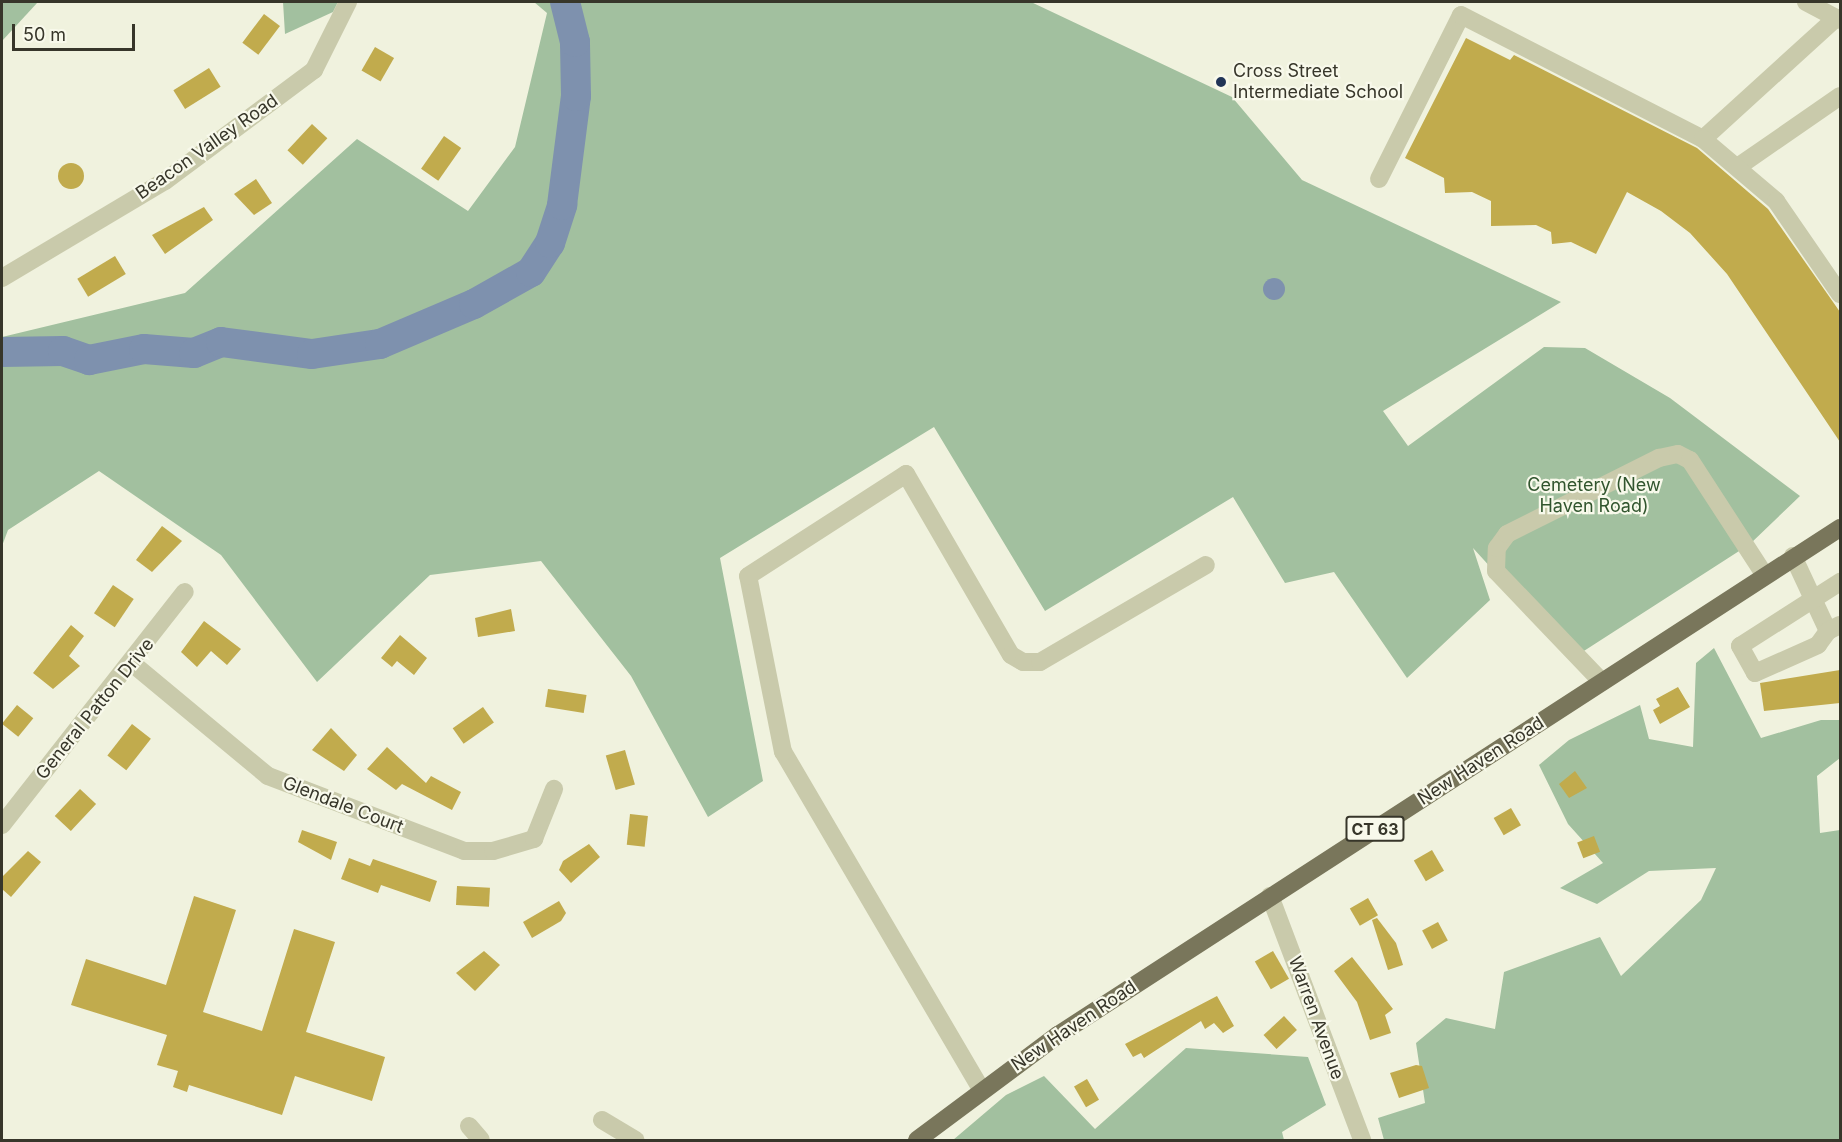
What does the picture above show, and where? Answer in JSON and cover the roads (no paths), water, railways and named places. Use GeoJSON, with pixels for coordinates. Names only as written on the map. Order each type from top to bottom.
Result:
{"type":"FeatureCollection","features":[{"type":"Feature","properties":{"kind":"main road","name":"New Haven Road"},"geometry":{"type":"LineString","coordinates":[[917,1140],[981,1089],[1270,896],[1602,682],[1764,574],[1840,528]]}},
{"type":"Feature","properties":{"kind":"street","name":"Beacon Valley Road"},"geometry":{"type":"LineString","coordinates":[[2,278],[165,181],[314,70],[348,2]]}},
{"type":"Feature","properties":{"kind":"street"},"geometry":{"type":"LineString","coordinates":[[1703,138],[1838,19],[1806,2]]}},
{"type":"Feature","properties":{"kind":"street"},"geometry":{"type":"LineString","coordinates":[[1379,179],[1461,15],[1703,138],[1739,166],[1776,201],[1840,294]]}},
{"type":"Feature","properties":{"kind":"street"},"geometry":{"type":"LineString","coordinates":[[1739,166],[1840,96]]}},
{"type":"Feature","properties":{"kind":"street"},"geometry":{"type":"LineString","coordinates":[[1602,682],[1496,571],[1497,548],[1507,534],[1659,458],[1678,454],[1690,460],[1764,574]]}},
{"type":"Feature","properties":{"kind":"street"},"geometry":{"type":"LineString","coordinates":[[981,1089],[783,752],[748,576],[906,474],[1011,655],[1023,662],[1040,662],[1206,565]]}},
{"type":"Feature","properties":{"kind":"street"},"geometry":{"type":"LineString","coordinates":[[1793,556],[1811,600],[1834,628],[1818,645],[1751,671],[1741,642],[1811,600],[1840,582]]}},
{"type":"Feature","properties":{"kind":"street","name":"General Patton Drive"},"geometry":{"type":"LineString","coordinates":[[2,825],[133,664],[185,592]]}},
{"type":"Feature","properties":{"kind":"street","name":"Glendale Court"},"geometry":{"type":"LineString","coordinates":[[133,664],[268,777],[464,851],[493,851],[534,839],[554,789]]}},
{"type":"Feature","properties":{"kind":"street","name":"Warren Avenue"},"geometry":{"type":"LineString","coordinates":[[1270,896],[1362,1140]]}},
{"type":"Feature","properties":{"kind":"street"},"geometry":{"type":"LineString","coordinates":[[602,1120],[635,1140]]}},
{"type":"Feature","properties":{"kind":"street"},"geometry":{"type":"LineString","coordinates":[[469,1126],[481,1140]]}},
{"type":"Feature","properties":{"kind":"water"},"geometry":{"type":"Polygon","coordinates":[[[1274,278],[1282,281],[1285,289],[1282,297],[1274,300],[1266,297],[1263,289],[1266,281],[1274,278]]]}},
{"type":"Feature","properties":{"kind":"waterway"},"geometry":{"type":"LineString","coordinates":[[2,352],[63,351],[89,360],[144,349],[194,353],[221,342],[312,354],[380,344],[474,304],[531,272],[550,243],[562,205],[576,96],[575,42],[565,2]]}},
{"type":"Feature","properties":{"kind":"place","name":"Cross Street Intermediate School"},"geometry":{"type":"Point","coordinates":[1221,82]}},
{"type":"Feature","properties":{"kind":"park label","name":"Cemetery (New Haven Road)"},"geometry":{"type":"Point","coordinates":[1594,496]}}]}
